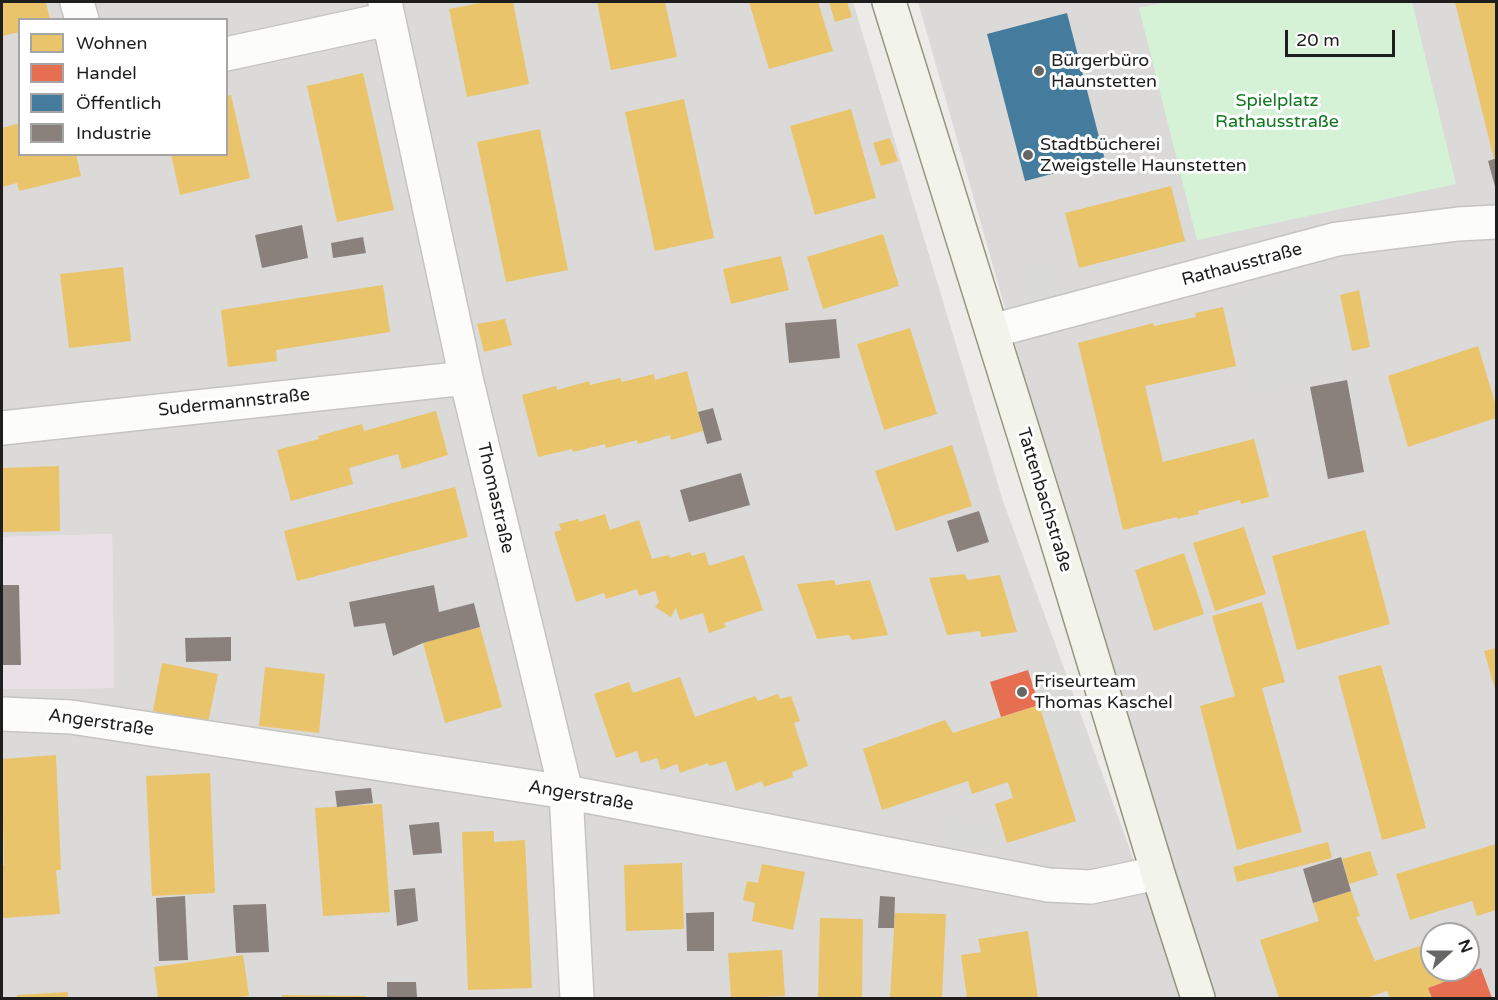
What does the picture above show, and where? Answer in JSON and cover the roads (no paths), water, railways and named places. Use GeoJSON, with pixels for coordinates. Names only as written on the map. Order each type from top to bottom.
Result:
{"type":"FeatureCollection","features":[{"type":"Feature","properties":{"kind":"street"},"geometry":{"type":"LineString","coordinates":[[77,2],[81,18]]}},
{"type":"Feature","properties":{"kind":"street","name":"Tattenbachstraße"},"geometry":{"type":"LineString","coordinates":[[889,2],[1157,873],[1198,999]]}},
{"type":"Feature","properties":{"kind":"street"},"geometry":{"type":"LineString","coordinates":[[228,53],[386,10]]}},
{"type":"Feature","properties":{"kind":"street","name":"Thomastraße"},"geometry":{"type":"LineString","coordinates":[[386,10],[466,378],[566,792],[578,999]]}},
{"type":"Feature","properties":{"kind":"street","name":"Rathausstraße"},"geometry":{"type":"LineString","coordinates":[[992,331],[1337,239],[1458,224],[1497,222]]}},
{"type":"Feature","properties":{"kind":"street","name":"Sudermannstraße"},"geometry":{"type":"LineString","coordinates":[[2,428],[466,378]]}},
{"type":"Feature","properties":{"kind":"street","name":"Angerstraße"},"geometry":{"type":"LineString","coordinates":[[2,714],[71,717],[566,792],[1048,885],[1091,887],[1157,873]]}},
{"type":"Feature","properties":{"kind":"place","name":"Bürgerbüro Haunstetten"},"geometry":{"type":"Point","coordinates":[1039,71]}},
{"type":"Feature","properties":{"kind":"place","name":"Stadtbücherei Zweigstelle Haunstetten"},"geometry":{"type":"Point","coordinates":[1028,155]}},
{"type":"Feature","properties":{"kind":"place","name":"Friseurteam Thomas Kaschel"},"geometry":{"type":"Point","coordinates":[1022,692]}},
{"type":"Feature","properties":{"kind":"park label","name":"Spielplatz Rathausstraße"},"geometry":{"type":"Point","coordinates":[1277,111]}}]}
